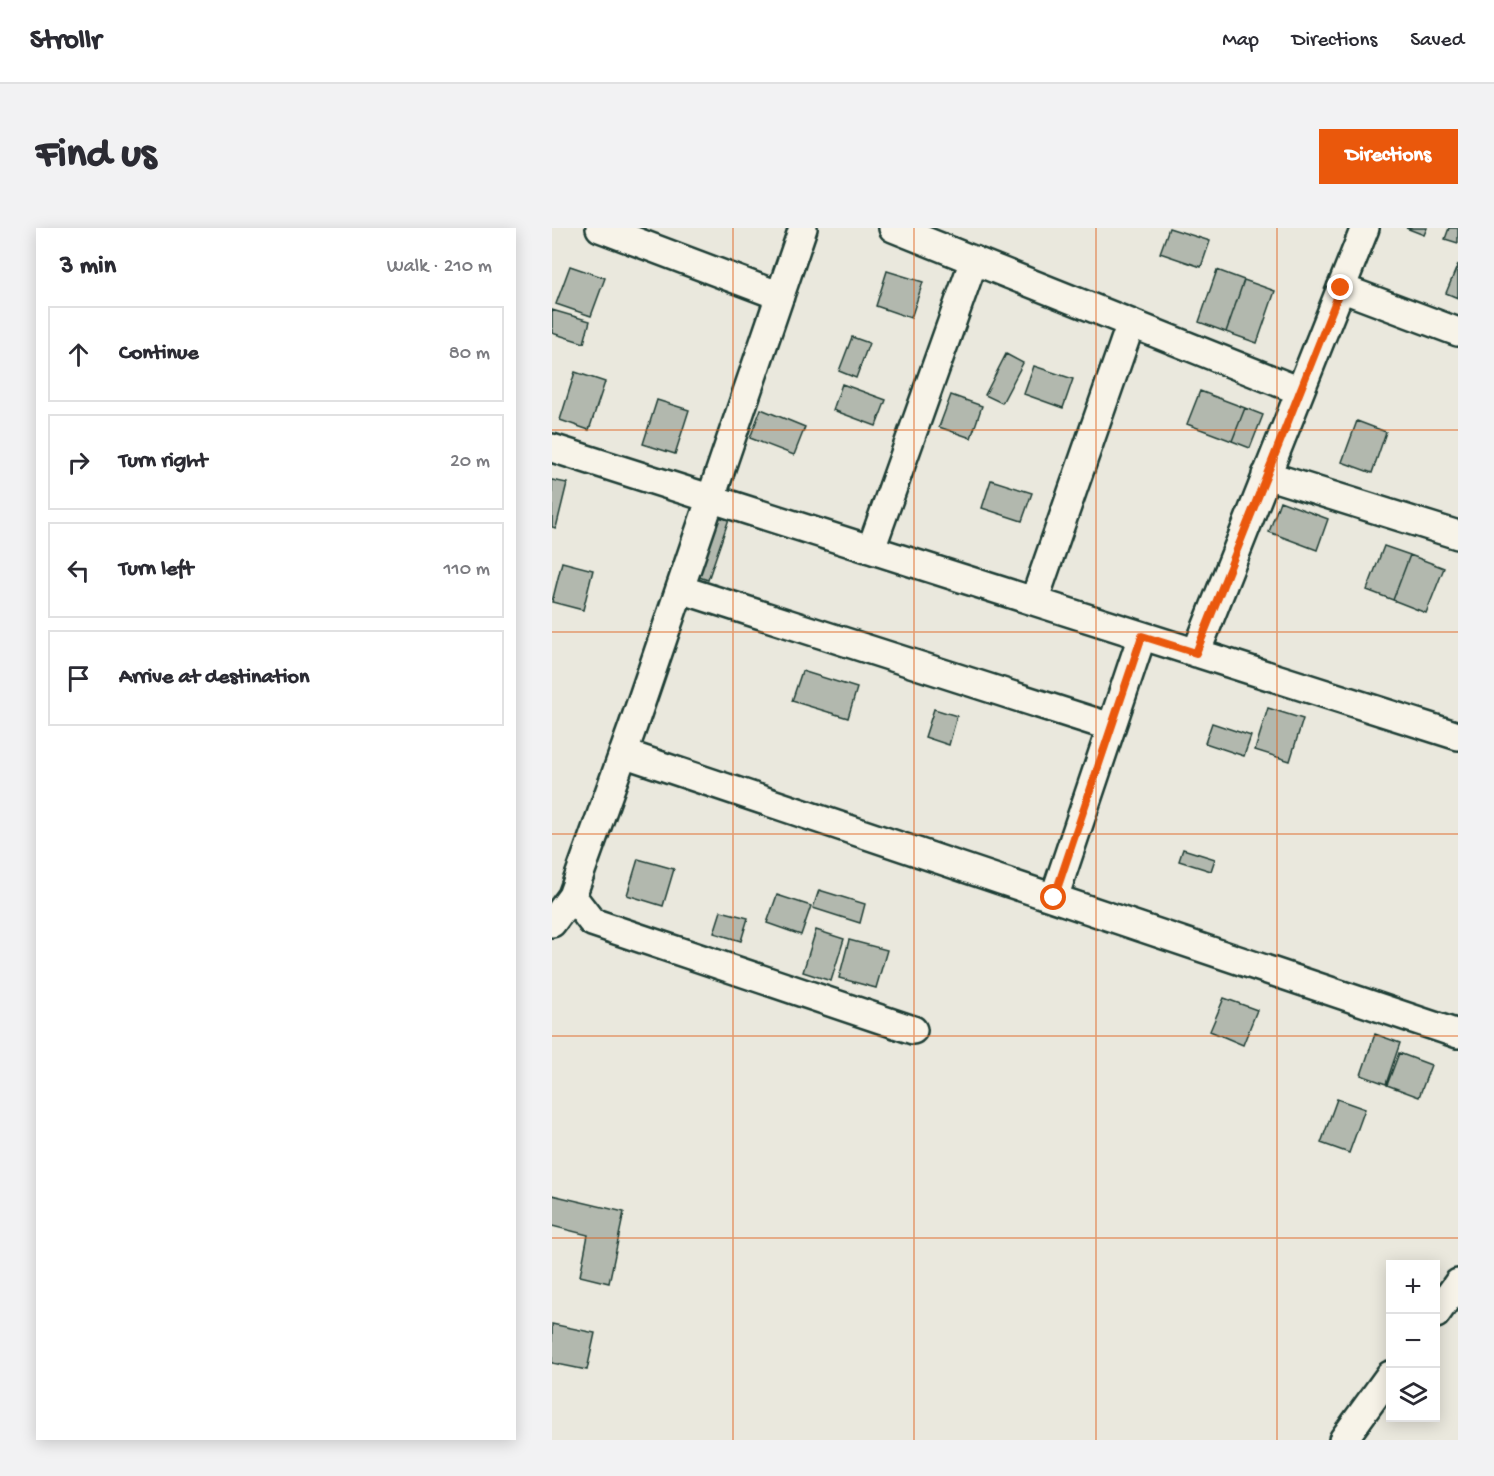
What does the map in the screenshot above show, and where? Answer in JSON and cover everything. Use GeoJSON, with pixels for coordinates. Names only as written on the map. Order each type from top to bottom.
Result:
{"type":"FeatureCollection","features":[{"type":"Feature","properties":{"kind":"street"},"geometry":{"type":"LineString","coordinates":[[600,228],[780,296]]}},
{"type":"Feature","properties":{"kind":"street"},"geometry":{"type":"LineString","coordinates":[[552,923],[572,896],[803,228]]}},
{"type":"Feature","properties":{"kind":"street"},"geometry":{"type":"LineString","coordinates":[[893,228],[1300,391]]}},
{"type":"Feature","properties":{"kind":"street"},"geometry":{"type":"LineString","coordinates":[[1196,653],[1365,228]]}},
{"type":"Feature","properties":{"kind":"street"},"geometry":{"type":"LineString","coordinates":[[871,549],[975,260]]}},
{"type":"Feature","properties":{"kind":"street"},"geometry":{"type":"LineString","coordinates":[[1341,288],[1458,332]]}},
{"type":"Feature","properties":{"kind":"street"},"geometry":{"type":"LineString","coordinates":[[1034,601],[1131,323]]}},
{"type":"Feature","properties":{"kind":"street"},"geometry":{"type":"LineString","coordinates":[[552,448],[1458,736]]}},
{"type":"Feature","properties":{"kind":"street"},"geometry":{"type":"LineString","coordinates":[[1266,475],[1458,535]]}},
{"type":"Feature","properties":{"kind":"street"},"geometry":{"type":"LineString","coordinates":[[680,589],[1111,727]]}},
{"type":"Feature","properties":{"kind":"street"},"geometry":{"type":"LineString","coordinates":[[1054,898],[1142,636]]}},
{"type":"Feature","properties":{"kind":"street"},"geometry":{"type":"LineString","coordinates":[[623,753],[1458,1034]]}},
{"type":"Feature","properties":{"kind":"street"},"geometry":{"type":"LineString","coordinates":[[572,896],[592,922],[913,1030]]}},
{"type":"Feature","properties":{"kind":"street"},"geometry":{"type":"LineString","coordinates":[[1440,1308],[1458,1283]]}},
{"type":"Feature","properties":{"kind":"street"},"geometry":{"type":"LineString","coordinates":[[1343,1440],[1386,1381]]}},
{"type":"Feature","properties":{"kind":"building"},"geometry":{"type":"Polygon","coordinates":[[[1169,228],[1210,241],[1201,267],[1160,253],[1169,228]]]}},
{"type":"Feature","properties":{"kind":"building"},"geometry":{"type":"Polygon","coordinates":[[[1406,228],[1427,228],[1424,235],[1406,228]]]}},
{"type":"Feature","properties":{"kind":"building"},"geometry":{"type":"Polygon","coordinates":[[[1449,228],[1458,228],[1458,243],[1445,239],[1449,228]]]}},
{"type":"Feature","properties":{"kind":"building"},"geometry":{"type":"Polygon","coordinates":[[[1458,264],[1458,298],[1446,293],[1458,264]]]}},
{"type":"Feature","properties":{"kind":"building"},"geometry":{"type":"Polygon","coordinates":[[[570,266],[605,278],[591,316],[556,304],[570,266]]]}},
{"type":"Feature","properties":{"kind":"building"},"geometry":{"type":"Polygon","coordinates":[[[1217,270],[1244,280],[1226,332],[1199,322],[1217,270]]]}},
{"type":"Feature","properties":{"kind":"building"},"geometry":{"type":"Polygon","coordinates":[[[887,271],[923,282],[911,318],[876,306],[887,271]]]}},
{"type":"Feature","properties":{"kind":"building"},"geometry":{"type":"Polygon","coordinates":[[[1244,280],[1275,291],[1257,343],[1226,332],[1244,280]]]}},
{"type":"Feature","properties":{"kind":"building"},"geometry":{"type":"Polygon","coordinates":[[[552,310],[590,321],[584,343],[552,333],[552,310]]]}},
{"type":"Feature","properties":{"kind":"building"},"geometry":{"type":"Polygon","coordinates":[[[852,337],[869,343],[856,378],[839,371],[852,337]]]}},
{"type":"Feature","properties":{"kind":"building"},"geometry":{"type":"Polygon","coordinates":[[[1006,354],[1023,363],[1002,403],[985,395],[1006,354]]]}},
{"type":"Feature","properties":{"kind":"building"},"geometry":{"type":"Polygon","coordinates":[[[1034,366],[1073,379],[1063,408],[1024,394],[1034,366]]]}},
{"type":"Feature","properties":{"kind":"building"},"geometry":{"type":"Polygon","coordinates":[[[575,372],[605,382],[589,430],[560,420],[575,372]]]}},
{"type":"Feature","properties":{"kind":"building"},"geometry":{"type":"Polygon","coordinates":[[[842,384],[886,400],[876,426],[833,410],[842,384]]]}},
{"type":"Feature","properties":{"kind":"building"},"geometry":{"type":"Polygon","coordinates":[[[1200,391],[1245,408],[1232,441],[1187,424],[1200,391]]]}},
{"type":"Feature","properties":{"kind":"building"},"geometry":{"type":"Polygon","coordinates":[[[951,395],[982,406],[971,438],[939,427],[951,395]]]}},
{"type":"Feature","properties":{"kind":"building"},"geometry":{"type":"Polygon","coordinates":[[[657,400],[689,410],[675,454],[643,444],[657,400]]]}},
{"type":"Feature","properties":{"kind":"building"},"geometry":{"type":"Polygon","coordinates":[[[1245,408],[1263,415],[1250,448],[1232,441],[1245,408]]]}},
{"type":"Feature","properties":{"kind":"building"},"geometry":{"type":"Polygon","coordinates":[[[761,409],[805,427],[794,455],[750,438],[761,409]]]}},
{"type":"Feature","properties":{"kind":"building"},"geometry":{"type":"Polygon","coordinates":[[[1357,421],[1386,432],[1372,473],[1342,462],[1357,421]]]}},
{"type":"Feature","properties":{"kind":"building"},"geometry":{"type":"Polygon","coordinates":[[[552,480],[567,483],[556,528],[552,527],[552,480]]]}},
{"type":"Feature","properties":{"kind":"building"},"geometry":{"type":"Polygon","coordinates":[[[991,480],[1032,493],[1022,521],[982,508],[991,480]]]}},
{"type":"Feature","properties":{"kind":"building"},"geometry":{"type":"Polygon","coordinates":[[[1280,501],[1328,519],[1317,550],[1269,532],[1280,501]]]}},
{"type":"Feature","properties":{"kind":"building"},"geometry":{"type":"Polygon","coordinates":[[[719,509],[731,513],[708,580],[696,576],[719,509]]]}},
{"type":"Feature","properties":{"kind":"building"},"geometry":{"type":"Polygon","coordinates":[[[1384,546],[1410,555],[1393,600],[1367,590],[1384,546]]]}},
{"type":"Feature","properties":{"kind":"building"},"geometry":{"type":"Polygon","coordinates":[[[1410,555],[1444,568],[1426,613],[1393,600],[1410,555]]]}},
{"type":"Feature","properties":{"kind":"building"},"geometry":{"type":"Polygon","coordinates":[[[562,562],[593,570],[583,610],[552,602],[562,562]]]}},
{"type":"Feature","properties":{"kind":"building"},"geometry":{"type":"Polygon","coordinates":[[[802,671],[857,688],[848,718],[792,701],[802,671]]]}},
{"type":"Feature","properties":{"kind":"building"},"geometry":{"type":"Polygon","coordinates":[[[1268,708],[1303,719],[1290,761],[1255,750],[1268,708]]]}},
{"type":"Feature","properties":{"kind":"building"},"geometry":{"type":"Polygon","coordinates":[[[934,709],[957,716],[949,745],[925,737],[934,709]]]}},
{"type":"Feature","properties":{"kind":"building"},"geometry":{"type":"Polygon","coordinates":[[[1212,723],[1251,736],[1244,756],[1205,743],[1212,723]]]}},
{"type":"Feature","properties":{"kind":"building"},"geometry":{"type":"Polygon","coordinates":[[[1183,849],[1215,859],[1211,871],[1179,861],[1183,849]]]}},
{"type":"Feature","properties":{"kind":"building"},"geometry":{"type":"Polygon","coordinates":[[[638,859],[674,869],[663,906],[627,895],[638,859]]]}},
{"type":"Feature","properties":{"kind":"building"},"geometry":{"type":"Polygon","coordinates":[[[819,890],[865,904],[860,923],[813,908],[819,890]]]}},
{"type":"Feature","properties":{"kind":"building"},"geometry":{"type":"Polygon","coordinates":[[[777,895],[811,906],[801,935],[767,923],[777,895]]]}},
{"type":"Feature","properties":{"kind":"building"},"geometry":{"type":"Polygon","coordinates":[[[721,911],[748,918],[741,941],[714,933],[721,911]]]}},
{"type":"Feature","properties":{"kind":"building"},"geometry":{"type":"Polygon","coordinates":[[[816,930],[844,939],[831,981],[803,972],[816,930]]]}},
{"type":"Feature","properties":{"kind":"building"},"geometry":{"type":"Polygon","coordinates":[[[849,940],[887,950],[876,988],[839,978],[849,940]]]}},
{"type":"Feature","properties":{"kind":"building"},"geometry":{"type":"Polygon","coordinates":[[[1224,998],[1257,1010],[1243,1045],[1210,1031],[1224,998]]]}},
{"type":"Feature","properties":{"kind":"building"},"geometry":{"type":"Polygon","coordinates":[[[1375,1034],[1400,1043],[1386,1084],[1361,1075],[1375,1034]]]}},
{"type":"Feature","properties":{"kind":"building"},"geometry":{"type":"Polygon","coordinates":[[[1399,1053],[1431,1065],[1419,1097],[1387,1085],[1399,1053]]]}},
{"type":"Feature","properties":{"kind":"building"},"geometry":{"type":"Polygon","coordinates":[[[1337,1099],[1365,1109],[1349,1153],[1321,1143],[1337,1099]]]}},
{"type":"Feature","properties":{"kind":"building"},"geometry":{"type":"Polygon","coordinates":[[[552,1195],[624,1212],[609,1283],[580,1276],[588,1235],[552,1226],[552,1195]]]}},
{"type":"Feature","properties":{"kind":"building"},"geometry":{"type":"Polygon","coordinates":[[[552,1324],[595,1333],[587,1370],[552,1363],[552,1324]]]}},
{"type":"Feature","properties":{"kind":"route"},"geometry":{"type":"LineString","coordinates":[[1054,898],[1142,636],[1196,653],[1341,288]]}}]}
